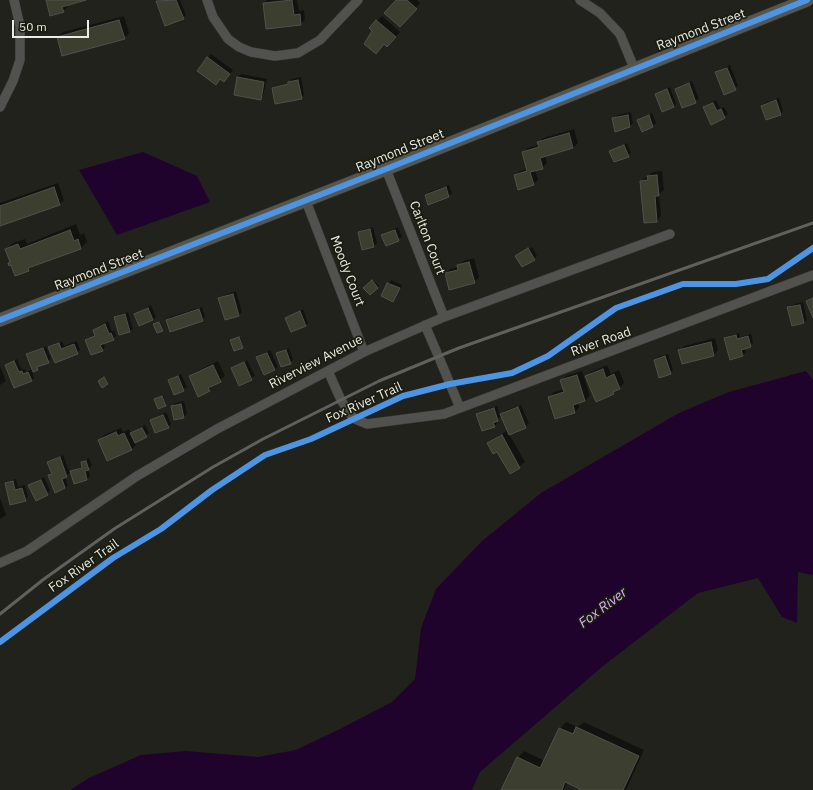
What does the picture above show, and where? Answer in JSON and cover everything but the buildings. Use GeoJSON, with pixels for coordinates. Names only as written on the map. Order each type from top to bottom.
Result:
{"type":"FeatureCollection","features":[{"type":"Feature","properties":{"kind":"street"},"geometry":{"type":"LineString","coordinates":[[0,107],[13,81],[20,60],[20,26],[14,0]]}},
{"type":"Feature","properties":{"kind":"street"},"geometry":{"type":"LineString","coordinates":[[207,0],[213,17],[228,38],[239,47],[251,52],[275,56],[298,53],[320,40],[358,0]]}},
{"type":"Feature","properties":{"kind":"street"},"geometry":{"type":"LineString","coordinates":[[580,0],[600,13],[620,34],[634,68]]}},
{"type":"Feature","properties":{"kind":"street","name":"Raymond Street"},"geometry":{"type":"LineString","coordinates":[[0,320],[306,201],[634,68],[807,0]]}},
{"type":"Feature","properties":{"kind":"street","name":"Carlton Court"},"geometry":{"type":"LineString","coordinates":[[386,169],[444,317]]}},
{"type":"Feature","properties":{"kind":"street","name":"Moody Court"},"geometry":{"type":"LineString","coordinates":[[306,201],[364,352]]}},
{"type":"Feature","properties":{"kind":"street","name":"Riverview Avenue"},"geometry":{"type":"LineString","coordinates":[[0,563],[27,551],[137,476],[217,429],[364,352],[425,324],[670,234]]}},
{"type":"Feature","properties":{"kind":"street","name":"River Road"},"geometry":{"type":"LineString","coordinates":[[328,371],[341,400],[351,415],[367,424],[444,414],[813,275]]}},
{"type":"Feature","properties":{"kind":"street"},"geometry":{"type":"LineString","coordinates":[[425,324],[460,408]]}},
{"type":"Feature","properties":{"kind":"water"},"geometry":{"type":"Polygon","coordinates":[[[143,152],[197,176],[210,202],[117,235],[79,170],[143,152]]]}},
{"type":"Feature","properties":{"kind":"water","name":"Fox River"},"geometry":{"type":"Polygon","coordinates":[[[806,371],[813,380],[813,575],[798,572],[797,623],[782,617],[758,578],[698,593],[603,666],[480,772],[472,790],[70,790],[89,778],[141,755],[186,751],[258,757],[296,750],[392,702],[415,679],[421,628],[436,589],[481,542],[541,493],[679,413],[729,392],[806,371]]]}},
{"type":"Feature","properties":{"kind":"railway"},"geometry":{"type":"LineString","coordinates":[[0,614],[44,579],[114,529],[213,467],[263,439],[379,381],[459,348],[813,223]]}},
{"type":"Feature","properties":{"kind":"cycle path"},"geometry":{"type":"LineString","coordinates":[[0,320],[386,169],[807,0]]}},
{"type":"Feature","properties":{"kind":"cycle path","name":"Fox River Trail"},"geometry":{"type":"LineString","coordinates":[[0,642],[113,558],[161,529],[212,490],[265,455],[311,439],[403,396],[450,384],[512,373],[548,356],[616,308],[683,284],[736,284],[768,279],[813,248]]}}]}
